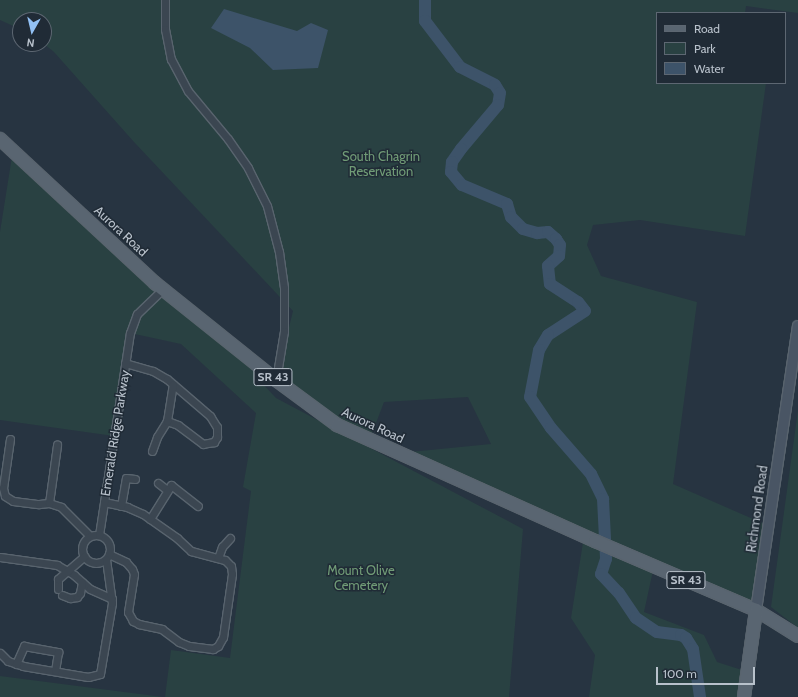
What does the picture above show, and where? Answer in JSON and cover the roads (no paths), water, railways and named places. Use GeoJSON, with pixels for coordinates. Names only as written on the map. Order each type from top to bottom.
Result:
{"type":"FeatureCollection","features":[{"type":"Feature","properties":{"kind":"main road","name":"Aurora Road"},"geometry":{"type":"LineString","coordinates":[[0,139],[163,289],[276,380],[337,425],[595,541],[756,610],[798,636]]}},
{"type":"Feature","properties":{"kind":"main road","name":"Richmond Road"},"geometry":{"type":"LineString","coordinates":[[744,697],[756,610]]}},
{"type":"Feature","properties":{"kind":"street"},"geometry":{"type":"LineString","coordinates":[[165,0],[165,29],[171,59],[188,91],[228,139],[248,168],[267,206],[279,252],[284,288],[284,331],[276,380]]}},
{"type":"Feature","properties":{"kind":"street","name":"Emerald Ridge Parkway"},"geometry":{"type":"LineString","coordinates":[[99,535],[130,333],[137,314],[163,289]]}},
{"type":"Feature","properties":{"kind":"street","name":"Richmond Road"},"geometry":{"type":"LineString","coordinates":[[756,610],[798,326]]}},
{"type":"Feature","properties":{"kind":"street","name":"Emerald Ridge Parkway"},"geometry":{"type":"LineString","coordinates":[[125,363],[158,373],[173,384],[210,416],[217,427],[217,437],[214,442],[203,444],[178,425],[167,421]]}},
{"type":"Feature","properties":{"kind":"street"},"geometry":{"type":"LineString","coordinates":[[152,451],[157,437],[167,421],[173,384]]}},
{"type":"Feature","properties":{"kind":"street"},"geometry":{"type":"LineString","coordinates":[[10,440],[3,488],[5,496],[13,501],[39,504],[49,503],[66,511],[90,536]]}},
{"type":"Feature","properties":{"kind":"street"},"geometry":{"type":"LineString","coordinates":[[49,503],[57,445]]}},
{"type":"Feature","properties":{"kind":"street"},"geometry":{"type":"LineString","coordinates":[[121,506],[126,478],[135,479]]}},
{"type":"Feature","properties":{"kind":"street"},"geometry":{"type":"LineString","coordinates":[[158,483],[167,490]]}},
{"type":"Feature","properties":{"kind":"street"},"geometry":{"type":"LineString","coordinates":[[150,519],[171,485],[198,506]]}},
{"type":"Feature","properties":{"kind":"street","name":"Emerald Ridge Parkway"},"geometry":{"type":"LineString","coordinates":[[104,502],[127,507],[150,519],[177,538],[191,551],[218,558],[231,566],[232,574],[221,642],[214,649],[189,646],[179,642],[162,629],[138,624],[134,621],[128,612],[134,574],[132,569],[126,562],[108,557]]}},
{"type":"Feature","properties":{"kind":"street"},"geometry":{"type":"LineString","coordinates":[[0,653],[8,661],[16,664],[88,677],[100,674],[112,599],[108,542],[99,535],[90,536],[83,545],[84,556],[94,563],[108,557]]}},
{"type":"Feature","properties":{"kind":"street"},"geometry":{"type":"LineString","coordinates":[[218,558],[222,547],[230,538]]}},
{"type":"Feature","properties":{"kind":"street"},"geometry":{"type":"LineString","coordinates":[[82,582],[80,593],[77,597],[70,598],[60,592],[58,579],[66,570],[84,556]]}},
{"type":"Feature","properties":{"kind":"street"},"geometry":{"type":"LineString","coordinates":[[0,557],[57,565],[66,570],[90,589],[112,599]]}},
{"type":"Feature","properties":{"kind":"street"},"geometry":{"type":"LineString","coordinates":[[16,664],[24,646],[58,652],[55,671]]}},
{"type":"Feature","properties":{"kind":"water"},"geometry":{"type":"Polygon","coordinates":[[[224,9],[297,31],[311,23],[328,30],[318,68],[273,70],[250,48],[211,28],[224,9]]]}},
{"type":"Feature","properties":{"kind":"waterway"},"geometry":{"type":"LineString","coordinates":[[425,0],[425,21],[460,67],[495,85],[500,93],[498,105],[461,149],[452,162],[451,172],[462,185],[507,204],[511,217],[523,229],[537,233],[548,232],[556,239],[560,245],[559,256],[548,266],[550,284],[578,302],[585,311],[548,335],[539,350],[530,397],[551,428],[591,474],[603,499],[606,559],[601,574],[619,593],[636,618],[657,632],[681,635],[686,638],[693,649],[700,697]]}},
{"type":"Feature","properties":{"kind":"park label","name":"South Chagrin Reservation"},"geometry":{"type":"Point","coordinates":[381,164]}},
{"type":"Feature","properties":{"kind":"park label","name":"Mount Olive Cemetery"},"geometry":{"type":"Point","coordinates":[361,578]}}]}
